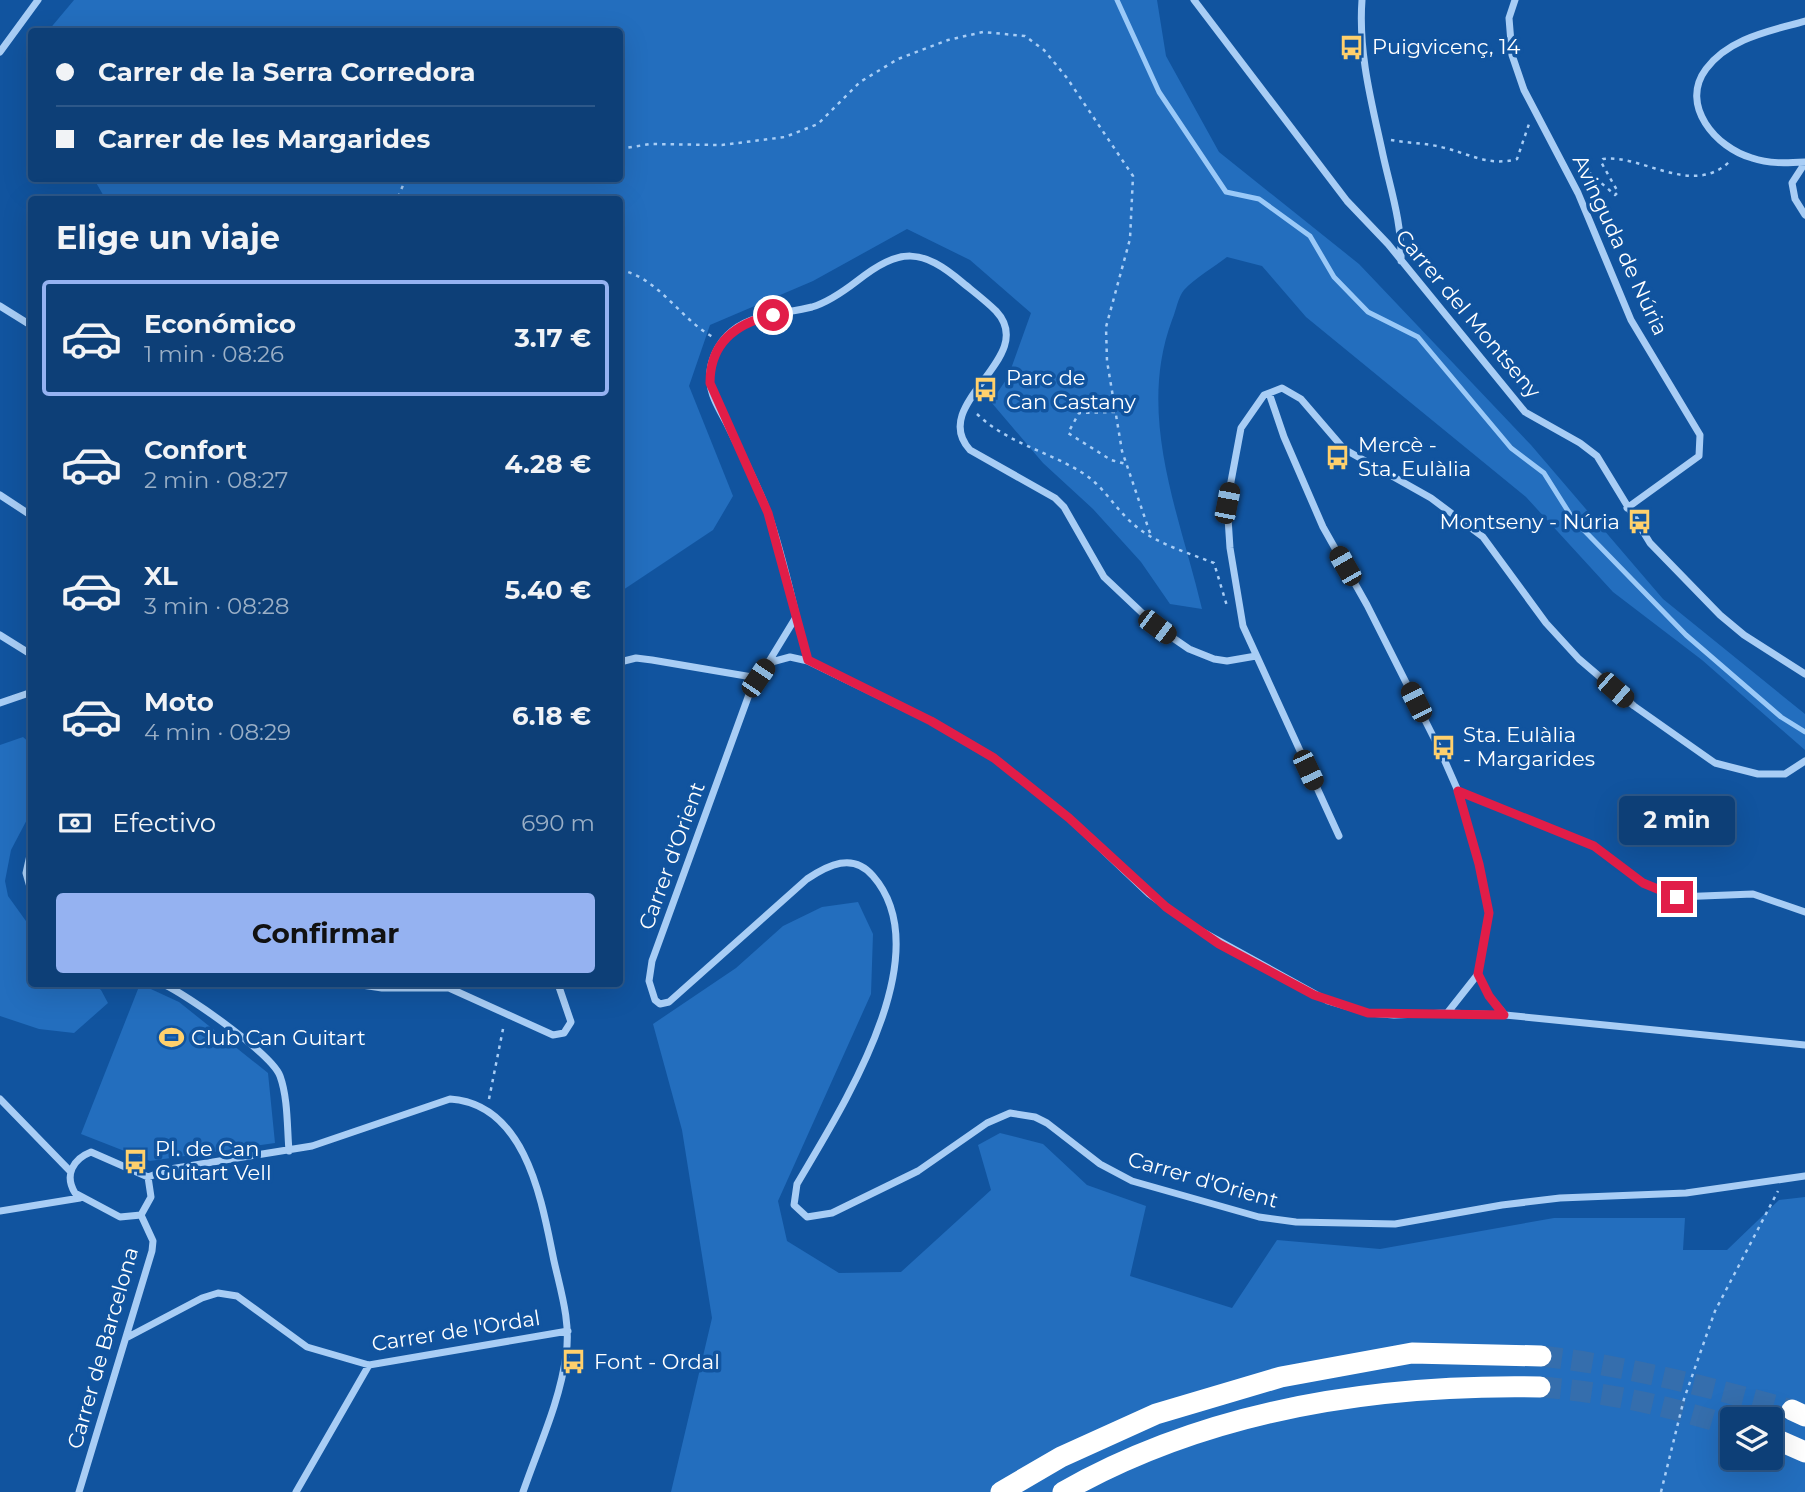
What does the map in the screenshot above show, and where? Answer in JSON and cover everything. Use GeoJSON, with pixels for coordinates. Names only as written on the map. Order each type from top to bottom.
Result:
{"type":"FeatureCollection","features":[{"type":"Feature","properties":{"kind":"highway"},"geometry":{"type":"LineString","coordinates":[[1001,1492],[1061,1457],[1156,1414],[1281,1377],[1412,1353],[1541,1356]]}},
{"type":"Feature","properties":{"kind":"highway"},"geometry":{"type":"LineString","coordinates":[[1063,1492],[1166,1444],[1268,1411],[1404,1390],[1469,1385],[1540,1387]]}},
{"type":"Feature","properties":{"kind":"highway"},"geometry":{"type":"LineString","coordinates":[[1783,1442],[1805,1452]]}},
{"type":"Feature","properties":{"kind":"street"},"geometry":{"type":"LineString","coordinates":[[0,52],[38,0]]}},
{"type":"Feature","properties":{"kind":"street","name":"Carrer del Montseny"},"geometry":{"type":"LineString","coordinates":[[1194,0],[1347,201],[1401,261],[1525,412],[1580,443],[1597,456],[1616,483],[1627,508],[1650,543],[1720,615],[1744,635],[1805,674]]}},
{"type":"Feature","properties":{"kind":"street"},"geometry":{"type":"LineString","coordinates":[[1362,0],[1363,61],[1394,192],[1401,261]]}},
{"type":"Feature","properties":{"kind":"street","name":"Avinguda de Núria"},"geometry":{"type":"LineString","coordinates":[[1515,0],[1509,18],[1512,55],[1535,111],[1561,161],[1632,320],[1700,435],[1699,456],[1627,508]]}},
{"type":"Feature","properties":{"kind":"street"},"geometry":{"type":"LineString","coordinates":[[1805,21],[1743,40],[1706,69],[1697,86],[1696,106],[1705,125],[1750,158],[1781,163],[1805,162]]}},
{"type":"Feature","properties":{"kind":"street"},"geometry":{"type":"LineString","coordinates":[[1805,162],[1792,183],[1795,199],[1805,215]]}},
{"type":"Feature","properties":{"kind":"street"},"geometry":{"type":"LineString","coordinates":[[808,660],[768,513],[712,395],[712,360],[722,341],[746,322],[821,304],[888,259],[913,255],[926,258],[948,270],[995,309],[1005,326],[1006,337],[1001,354],[968,404],[959,427],[963,443],[980,456],[1055,498],[1064,507],[1104,577],[1157,627],[1189,649],[1214,659],[1227,661],[1256,656]]}},
{"type":"Feature","properties":{"kind":"street"},"geometry":{"type":"LineString","coordinates":[[0,306],[28,324]]}},
{"type":"Feature","properties":{"kind":"street"},"geometry":{"type":"LineString","coordinates":[[1339,836],[1243,626],[1230,548],[1227,503],[1241,428],[1252,409],[1269,393],[1282,388],[1301,399],[1345,449],[1431,498],[1483,537],[1546,624],[1579,659],[1633,706],[1715,763],[1758,774],[1785,774],[1805,761]]}},
{"type":"Feature","properties":{"kind":"street"},"geometry":{"type":"LineString","coordinates":[[1269,393],[1284,437],[1322,527],[1367,605],[1458,791],[1479,864],[1489,913],[1478,974],[1464,997],[1447,1013]]}},
{"type":"Feature","properties":{"kind":"street"},"geometry":{"type":"LineString","coordinates":[[0,495],[28,513]]}},
{"type":"Feature","properties":{"kind":"street","name":"Carrer d'Orient"},"geometry":{"type":"LineString","coordinates":[[796,617],[751,689],[652,961],[649,981],[652,996],[657,1003],[665,1004],[672,1000],[807,879],[829,865],[843,861],[856,864],[871,873],[880,885],[893,920],[894,965],[868,1056],[794,1193],[794,1205],[803,1215],[823,1216],[881,1189],[936,1161],[999,1116],[1010,1113],[1035,1117],[1100,1164],[1132,1181],[1259,1217],[1296,1222],[1395,1224],[1549,1200],[1686,1193],[1805,1176]]}},
{"type":"Feature","properties":{"kind":"street"},"geometry":{"type":"LineString","coordinates":[[0,635],[28,652]]}},
{"type":"Feature","properties":{"kind":"street"},"geometry":{"type":"LineString","coordinates":[[768,663],[790,657],[808,660],[931,721],[994,758],[1069,818],[1149,894],[1202,933],[1328,1002],[1368,1013],[1504,1015],[1805,1045]]}},
{"type":"Feature","properties":{"kind":"street"},"geometry":{"type":"LineString","coordinates":[[623,661],[636,658],[758,678]]}},
{"type":"Feature","properties":{"kind":"street"},"geometry":{"type":"LineString","coordinates":[[0,703],[28,693]]}},
{"type":"Feature","properties":{"kind":"street"},"geometry":{"type":"LineString","coordinates":[[1458,791],[1594,846],[1643,883],[1677,897],[1753,894],[1805,912]]}},
{"type":"Feature","properties":{"kind":"street"},"geometry":{"type":"LineString","coordinates":[[1478,974],[1489,996],[1504,1015]]}},
{"type":"Feature","properties":{"kind":"street"},"geometry":{"type":"LineString","coordinates":[[170,987],[186,994],[273,1065],[282,1086],[289,1151]]}},
{"type":"Feature","properties":{"kind":"street"},"geometry":{"type":"LineString","coordinates":[[375,987],[449,988],[549,1034],[564,1033],[570,1026],[571,1017],[559,987]]}},
{"type":"Feature","properties":{"kind":"street"},"geometry":{"type":"LineString","coordinates":[[0,1099],[70,1171]]}},
{"type":"Feature","properties":{"kind":"street"},"geometry":{"type":"LineString","coordinates":[[148,1177],[151,1197],[141,1215],[134,1218],[120,1217],[80,1198],[71,1186],[70,1171],[76,1161],[91,1152],[148,1177],[170,1169],[289,1151],[331,1140],[450,1099],[460,1100],[486,1113],[517,1141],[531,1170],[542,1201],[568,1331],[561,1381],[523,1492]]}},
{"type":"Feature","properties":{"kind":"street"},"geometry":{"type":"LineString","coordinates":[[0,1211],[80,1198]]}},
{"type":"Feature","properties":{"kind":"street","name":"Carrer de Barcelona"},"geometry":{"type":"LineString","coordinates":[[79,1492],[152,1251],[153,1241],[141,1215]]}},
{"type":"Feature","properties":{"kind":"street","name":"Carrer de l'Ordal"},"geometry":{"type":"LineString","coordinates":[[128,1337],[202,1298],[230,1293],[307,1346],[369,1365],[568,1331]]}},
{"type":"Feature","properties":{"kind":"street"},"geometry":{"type":"LineString","coordinates":[[296,1492],[369,1365]]}},
{"type":"Feature","properties":{"kind":"path"},"geometry":{"type":"LineString","coordinates":[[623,148],[650,144],[722,145],[785,137],[818,124],[828,110],[860,82],[898,59],[948,40],[983,32],[1025,36],[1068,78],[1133,176],[1130,239],[1106,327],[1107,361],[1126,464],[1151,536]]}},
{"type":"Feature","properties":{"kind":"path"},"geometry":{"type":"LineString","coordinates":[[1380,136],[1441,147],[1480,161],[1508,162],[1517,159],[1522,152],[1535,111]]}},
{"type":"Feature","properties":{"kind":"path"},"geometry":{"type":"LineString","coordinates":[[1561,161],[1576,161],[1615,195],[1618,192],[1601,162],[1603,159],[1698,176],[1721,169],[1738,150]]}},
{"type":"Feature","properties":{"kind":"path"},"geometry":{"type":"LineString","coordinates":[[623,271],[642,279],[697,328],[722,341]]}},
{"type":"Feature","properties":{"kind":"path"},"geometry":{"type":"LineString","coordinates":[[968,404],[1007,437],[1082,472],[1104,489],[1130,522],[1151,536],[1214,562],[1223,600],[1234,620],[1243,626]]}},
{"type":"Feature","properties":{"kind":"path"},"geometry":{"type":"LineString","coordinates":[[1115,411],[1079,413],[1068,433],[1111,460],[1126,464]]}},
{"type":"Feature","properties":{"kind":"path"},"geometry":{"type":"LineString","coordinates":[[486,1113],[506,1012]]}},
{"type":"Feature","properties":{"kind":"path"},"geometry":{"type":"LineString","coordinates":[[1661,1492],[1684,1399],[1715,1311],[1785,1179]]}},
{"type":"Feature","properties":{"kind":"shaded area"},"geometry":{"type":"Polygon","coordinates":[[[74,0],[1157,0],[1166,56],[1219,152],[1359,264],[1531,445],[1663,599],[1805,714],[1805,750],[1702,660],[1613,592],[1526,497],[1306,317],[1262,266],[1227,257],[1194,281],[1180,296],[1162,356],[1158,393],[1165,466],[1202,609],[1170,604],[1141,562],[1093,509],[1043,463],[991,402],[1008,377],[1031,313],[970,260],[907,229],[813,281],[710,325],[689,386],[733,496],[713,530],[623,590],[623,196],[104,196],[96,182],[623,182],[623,28],[51,28],[74,0]]]}},
{"type":"Feature","properties":{"kind":"shaded area"},"geometry":{"type":"Polygon","coordinates":[[[23,737],[28,741],[28,818],[11,850],[5,881],[8,896],[28,924],[28,987],[97,987],[108,1003],[74,1033],[39,1029],[0,1016],[0,745],[23,737]]]}},
{"type":"Feature","properties":{"kind":"shaded area"},"geometry":{"type":"Polygon","coordinates":[[[858,902],[873,934],[871,994],[778,1201],[787,1241],[839,1273],[901,1272],[991,1190],[978,1145],[1000,1133],[1043,1144],[1087,1185],[1146,1206],[1130,1276],[1232,1308],[1277,1240],[1380,1249],[1554,1218],[1685,1218],[1683,1250],[1727,1250],[1779,1200],[1805,1197],[1805,1492],[671,1492],[712,1318],[682,1130],[653,1024],[736,968],[783,926],[822,907],[858,902]]]}},
{"type":"Feature","properties":{"kind":"shaded area","name":"Club Can Guitart"},"geometry":{"type":"Polygon","coordinates":[[[139,987],[146,987],[179,1002],[268,1073],[275,1143],[150,1161],[81,1134],[139,987]]]}},
{"type":"Feature","properties":{"kind":"waterway"},"geometry":{"type":"LineString","coordinates":[[1117,0],[1159,92],[1226,192],[1259,199],[1310,236],[1334,277],[1368,312],[1418,337],[1511,448],[1544,473],[1573,519],[1686,635],[1781,717],[1805,732]]}},
{"type":"Feature","properties":{"kind":"tunnel"},"geometry":{"type":"LineString","coordinates":[[1541,1356],[1668,1378],[1792,1410]]}},
{"type":"Feature","properties":{"kind":"tunnel"},"geometry":{"type":"LineString","coordinates":[[1540,1387],[1637,1401],[1720,1422]]}},
{"type":"Feature","properties":{"kind":"place","name":"Puigvicenç, 14"},"geometry":{"type":"Point","coordinates":[1352,47]}},
{"type":"Feature","properties":{"kind":"place","name":"Parc de Can Castany"},"geometry":{"type":"Point","coordinates":[986,390]}},
{"type":"Feature","properties":{"kind":"place","name":"Mercè - Sta. Eulàlia"},"geometry":{"type":"Point","coordinates":[1338,457]}},
{"type":"Feature","properties":{"kind":"place","name":"Montseny - Núria"},"geometry":{"type":"Point","coordinates":[1640,522]}},
{"type":"Feature","properties":{"kind":"place","name":"Sta. Eulàlia - Margarides"},"geometry":{"type":"Point","coordinates":[1443,747]}},
{"type":"Feature","properties":{"kind":"place","name":"Club Can Guitart"},"geometry":{"type":"Point","coordinates":[171,1038]}},
{"type":"Feature","properties":{"kind":"place","name":"Pl. de Can Guitart Vell"},"geometry":{"type":"Point","coordinates":[135,1161]}},
{"type":"Feature","properties":{"kind":"place","name":"Font - Ordal"},"geometry":{"type":"Point","coordinates":[574,1362]}},
{"type":"Feature","properties":{"kind":"route"},"geometry":{"type":"LineString","coordinates":[[773,315],[746,322],[730,332],[712,360],[710,383],[712,395],[768,513],[808,660],[931,721],[994,758],[1069,818],[1149,894],[1219,944],[1328,1002],[1347,1008],[1394,1015],[1504,1015],[1489,996],[1478,974],[1489,913],[1479,864],[1458,791],[1594,846],[1643,883],[1677,897]]}}]}
